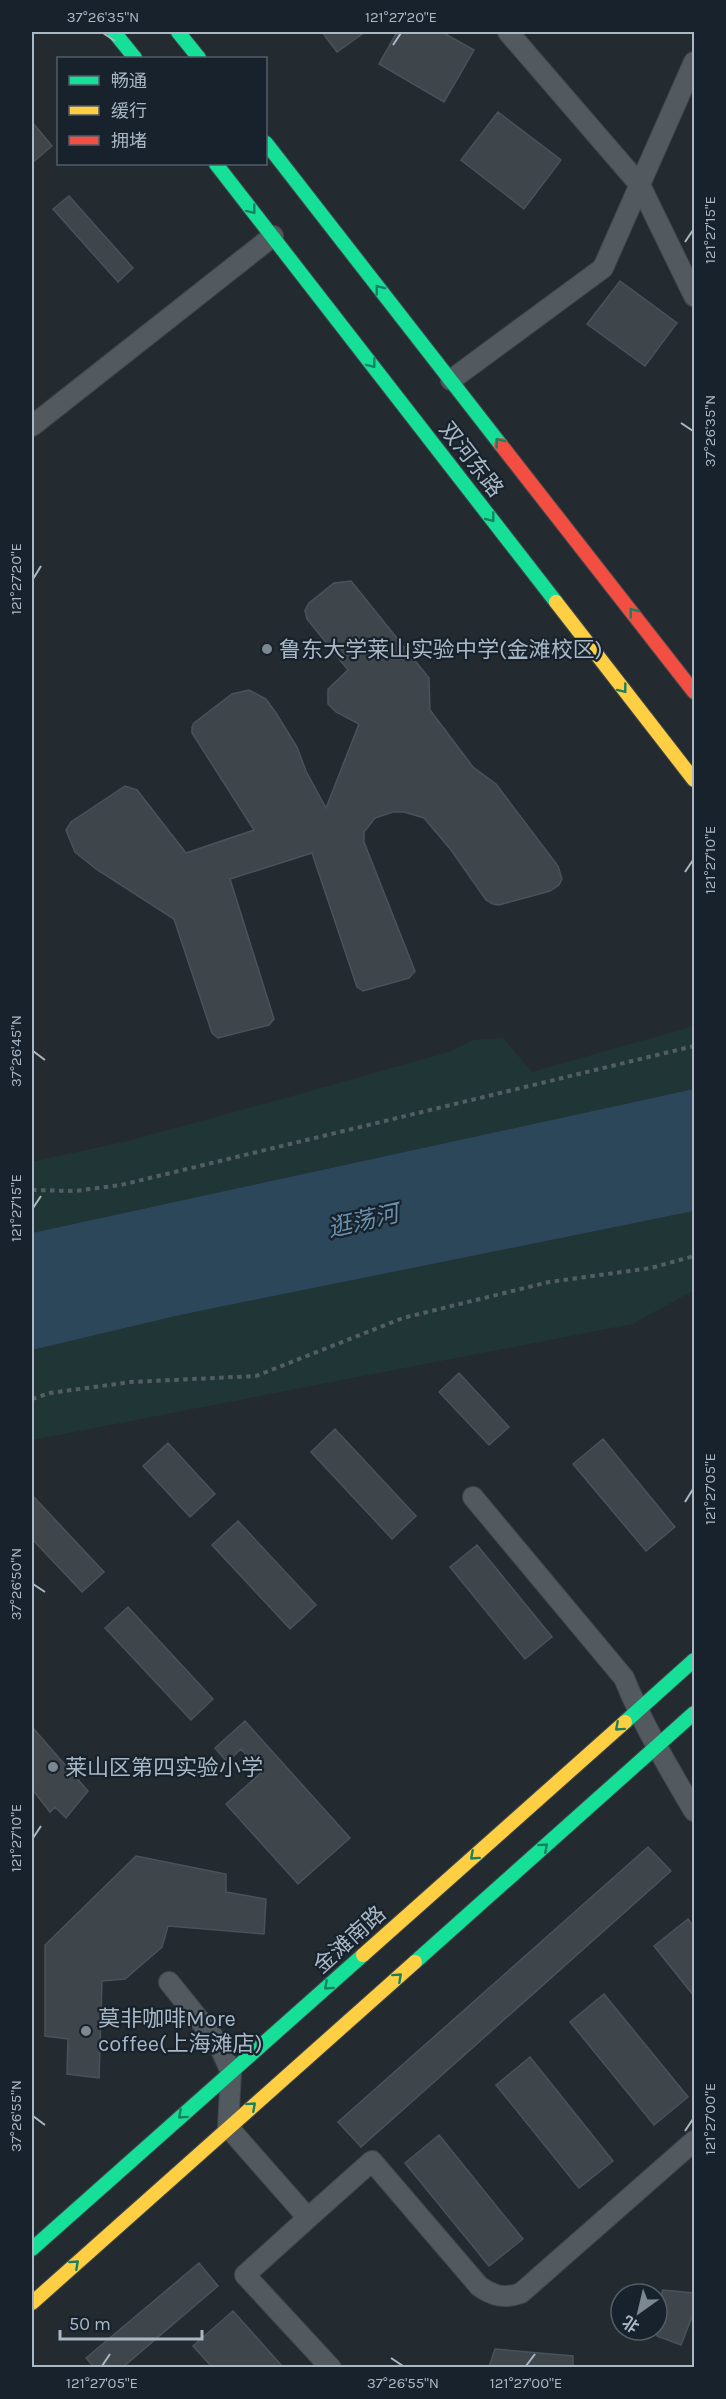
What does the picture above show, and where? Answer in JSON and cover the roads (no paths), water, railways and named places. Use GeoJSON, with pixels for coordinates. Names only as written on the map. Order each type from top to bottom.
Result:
{"type":"FeatureCollection","features":[{"type":"Feature","properties":{"kind":"street"},"geometry":{"type":"LineString","coordinates":[[114,32],[134,57]]}},
{"type":"Feature","properties":{"kind":"street"},"geometry":{"type":"LineString","coordinates":[[178,32],[198,57]]}},
{"type":"Feature","properties":{"kind":"street"},"geometry":{"type":"LineString","coordinates":[[508,32],[640,185],[694,296]]}},
{"type":"Feature","properties":{"kind":"street"},"geometry":{"type":"LineString","coordinates":[[451,380],[603,268],[694,62]]}},
{"type":"Feature","properties":{"kind":"street","name":"双河东路"},"geometry":{"type":"LineString","coordinates":[[267,144],[694,692]]}},
{"type":"Feature","properties":{"kind":"street","name":"双河东路"},"geometry":{"type":"LineString","coordinates":[[217,165],[694,780]]}},
{"type":"Feature","properties":{"kind":"street"},"geometry":{"type":"LineString","coordinates":[[32,426],[273,236]]}},
{"type":"Feature","properties":{"kind":"street"},"geometry":{"type":"LineString","coordinates":[[473,1497],[624,1677],[637,1711],[656,1748],[694,1811]]}},
{"type":"Feature","properties":{"kind":"street","name":"金滩南路"},"geometry":{"type":"LineString","coordinates":[[32,2249],[694,1660]]}},
{"type":"Feature","properties":{"kind":"street"},"geometry":{"type":"LineString","coordinates":[[32,2302],[694,1713]]}},
{"type":"Feature","properties":{"kind":"street"},"geometry":{"type":"LineString","coordinates":[[169,1982],[218,2043],[231,2072],[228,2127],[308,2218]]}},
{"type":"Feature","properties":{"kind":"street"},"geometry":{"type":"LineString","coordinates":[[332,2367],[245,2274],[372,2161],[479,2286],[497,2296],[510,2297],[521,2293],[694,2141]]}},
{"type":"Feature","properties":{"kind":"water","name":"逛荡河"},"geometry":{"type":"Polygon","coordinates":[[[694,1089],[694,1211],[180,1315],[32,1350],[32,1233],[694,1089]]]}},
{"type":"Feature","properties":{"kind":"place","name":"鲁东大学莱山实验中学(金滩校区)"},"geometry":{"type":"Point","coordinates":[267,649]}},
{"type":"Feature","properties":{"kind":"place","name":"莱山区第四实验小学"},"geometry":{"type":"Point","coordinates":[53,1767]}},
{"type":"Feature","properties":{"kind":"place","name":"莫非咖啡More coffee(上海滩店)"},"geometry":{"type":"Point","coordinates":[86,2031]}}]}
